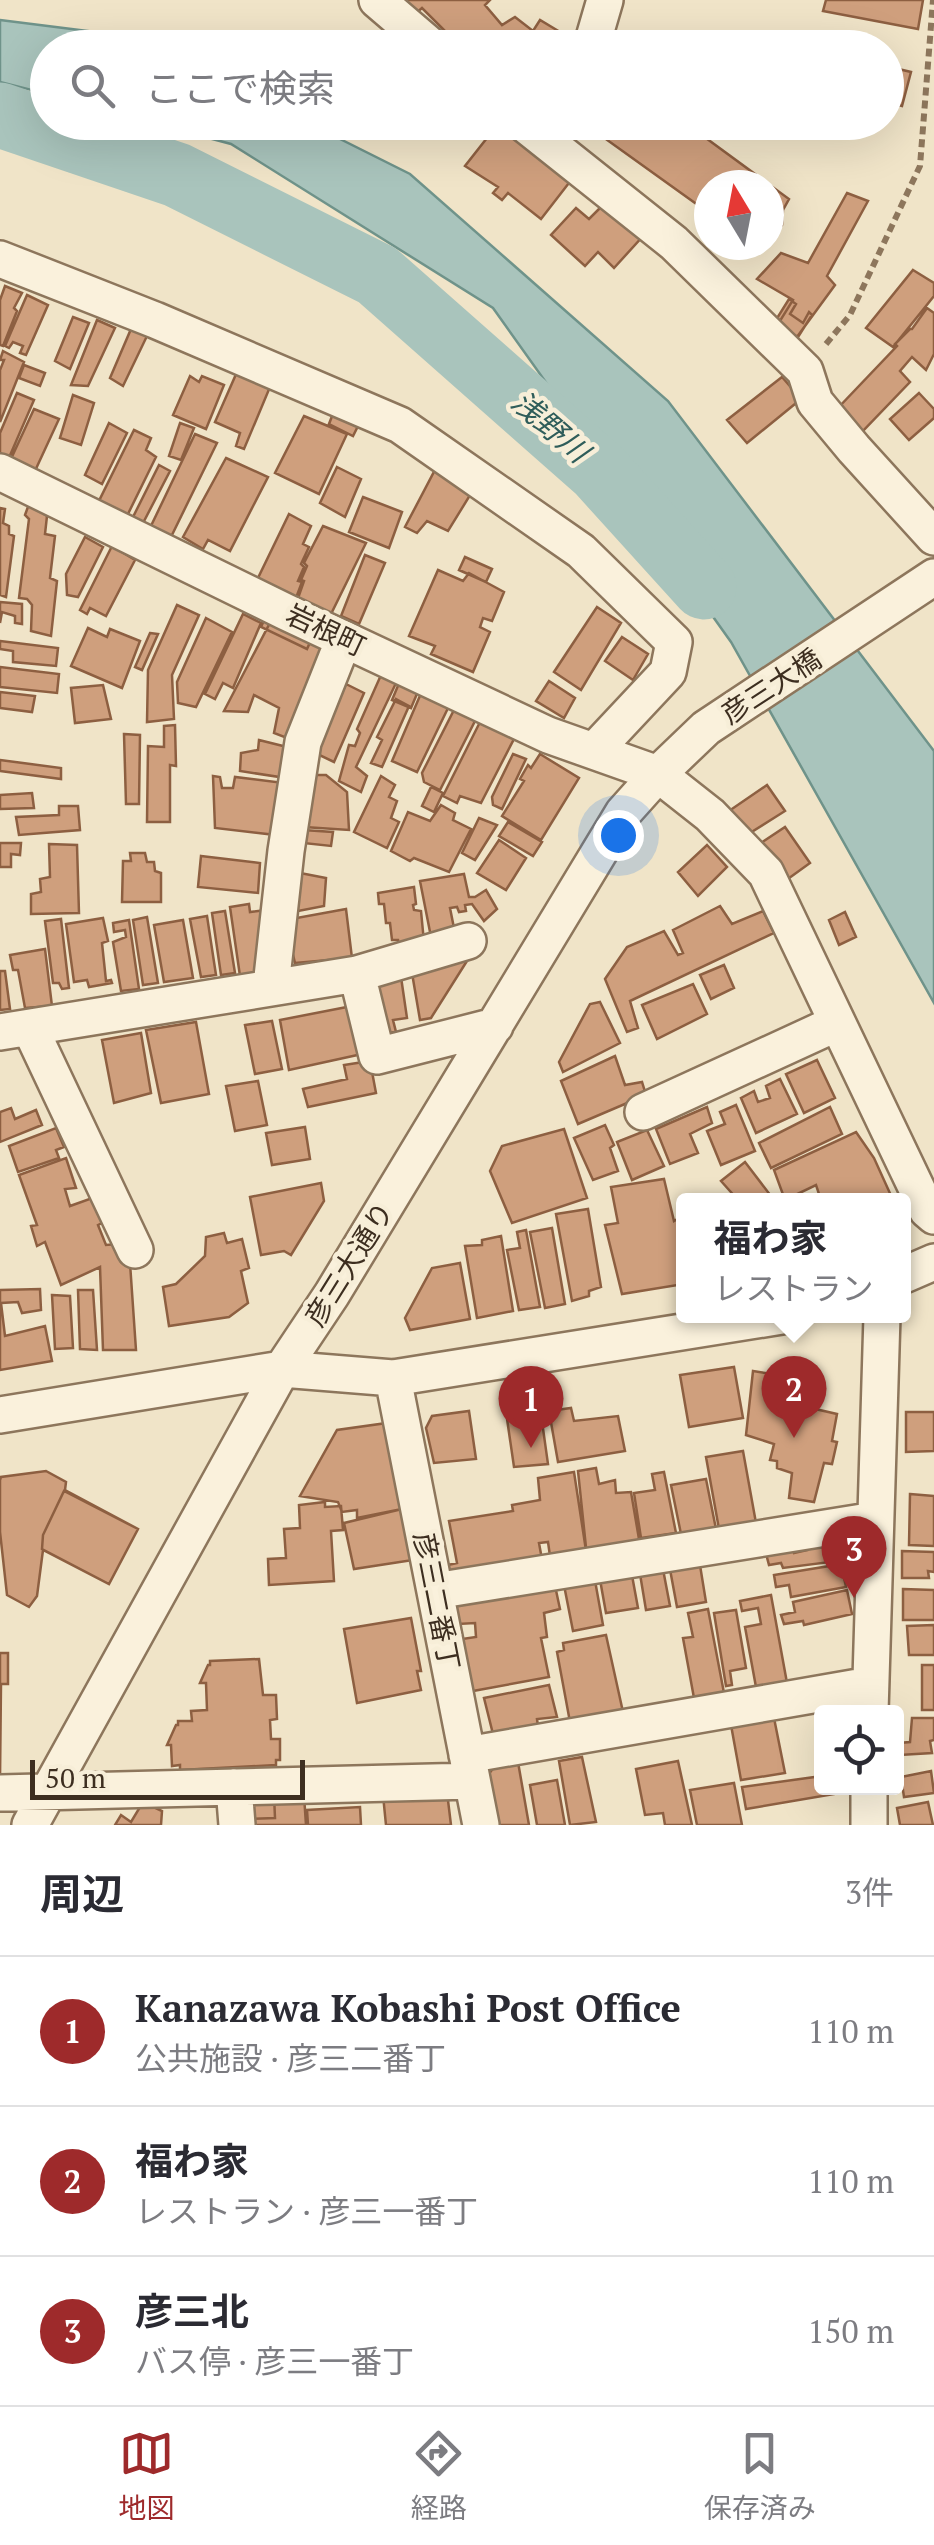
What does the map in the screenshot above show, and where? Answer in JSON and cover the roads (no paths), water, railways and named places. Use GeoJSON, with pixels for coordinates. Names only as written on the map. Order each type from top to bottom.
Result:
{"type":"FeatureCollection","features":[{"type":"Feature","properties":{"kind":"street"},"geometry":{"type":"LineString","coordinates":[[377,0],[413,30]]}},
{"type":"Feature","properties":{"kind":"street"},"geometry":{"type":"LineString","coordinates":[[596,30],[605,0]]}},
{"type":"Feature","properties":{"kind":"street"},"geometry":{"type":"LineString","coordinates":[[566,140],[804,371],[815,402],[934,536]]}},
{"type":"Feature","properties":{"kind":"street"},"geometry":{"type":"LineString","coordinates":[[0,258],[400,425],[582,551],[674,642],[668,672],[594,751]]}},
{"type":"Feature","properties":{"kind":"street","name":"岩根町"},"geometry":{"type":"LineString","coordinates":[[0,472],[548,735],[658,774],[710,815],[766,874],[927,1210],[934,1216]]}},
{"type":"Feature","properties":{"kind":"street","name":"彦三大橋"},"geometry":{"type":"LineString","coordinates":[[706,728],[934,577]]}},
{"type":"Feature","properties":{"kind":"street"},"geometry":{"type":"LineString","coordinates":[[270,986],[303,742],[344,639]]}},
{"type":"Feature","properties":{"kind":"street","name":"彦三大通り"},"geometry":{"type":"LineString","coordinates":[[30,1825],[282,1369],[332,1294],[623,814],[706,728]]}},
{"type":"Feature","properties":{"kind":"street"},"geometry":{"type":"LineString","coordinates":[[135,1250],[15,1030],[357,974],[468,941]]}},
{"type":"Feature","properties":{"kind":"street"},"geometry":{"type":"LineString","coordinates":[[357,974],[377,1056],[494,1026]]}},
{"type":"Feature","properties":{"kind":"street"},"geometry":{"type":"LineString","coordinates":[[643,1112],[837,1023]]}},
{"type":"Feature","properties":{"kind":"street"},"geometry":{"type":"LineString","coordinates":[[911,1272],[934,1262]]}},
{"type":"Feature","properties":{"kind":"street"},"geometry":{"type":"LineString","coordinates":[[0,1415],[282,1369],[394,1378],[738,1323]]}},
{"type":"Feature","properties":{"kind":"street"},"geometry":{"type":"LineString","coordinates":[[0,1793],[234,1787],[470,1768],[870,1699],[882,1323]]}},
{"type":"Feature","properties":{"kind":"street","name":"彦三二番丁"},"geometry":{"type":"LineString","coordinates":[[394,1378],[480,1825]]}},
{"type":"Feature","properties":{"kind":"street"},"geometry":{"type":"LineString","coordinates":[[435,1591],[876,1520]]}},
{"type":"Feature","properties":{"kind":"street"},"geometry":{"type":"LineString","coordinates":[[234,1787],[236,1825]]}},
{"type":"Feature","properties":{"kind":"street"},"geometry":{"type":"LineString","coordinates":[[869,1795],[869,1825]]}},
{"type":"Feature","properties":{"kind":"water"},"geometry":{"type":"Polygon","coordinates":[[[0,20],[79,30],[30,30],[30,90],[0,82],[0,20]]]}},
{"type":"Feature","properties":{"kind":"water"},"geometry":{"type":"Polygon","coordinates":[[[216,140],[342,140],[410,174],[668,401],[934,751],[934,1003],[731,642],[493,308],[231,144],[216,140]]]}},
{"type":"Feature","properties":{"kind":"waterway","name":"浅野川"},"geometry":{"type":"LineString","coordinates":[[0,115],[30,125]]}},
{"type":"Feature","properties":{"kind":"waterway","name":"浅野川"},"geometry":{"type":"LineString","coordinates":[[74,140],[177,175],[377,275],[599,471],[704,587]]}},
{"type":"Feature","properties":{"kind":"place","name":"福わ家"},"geometry":{"type":"Point","coordinates":[794,1438]}},
{"type":"Feature","properties":{"kind":"place","name":"Kanazawa Kobashi Post Office"},"geometry":{"type":"Point","coordinates":[531,1448]}},
{"type":"Feature","properties":{"kind":"place","name":"彦三北"},"geometry":{"type":"Point","coordinates":[854,1598]}}]}
